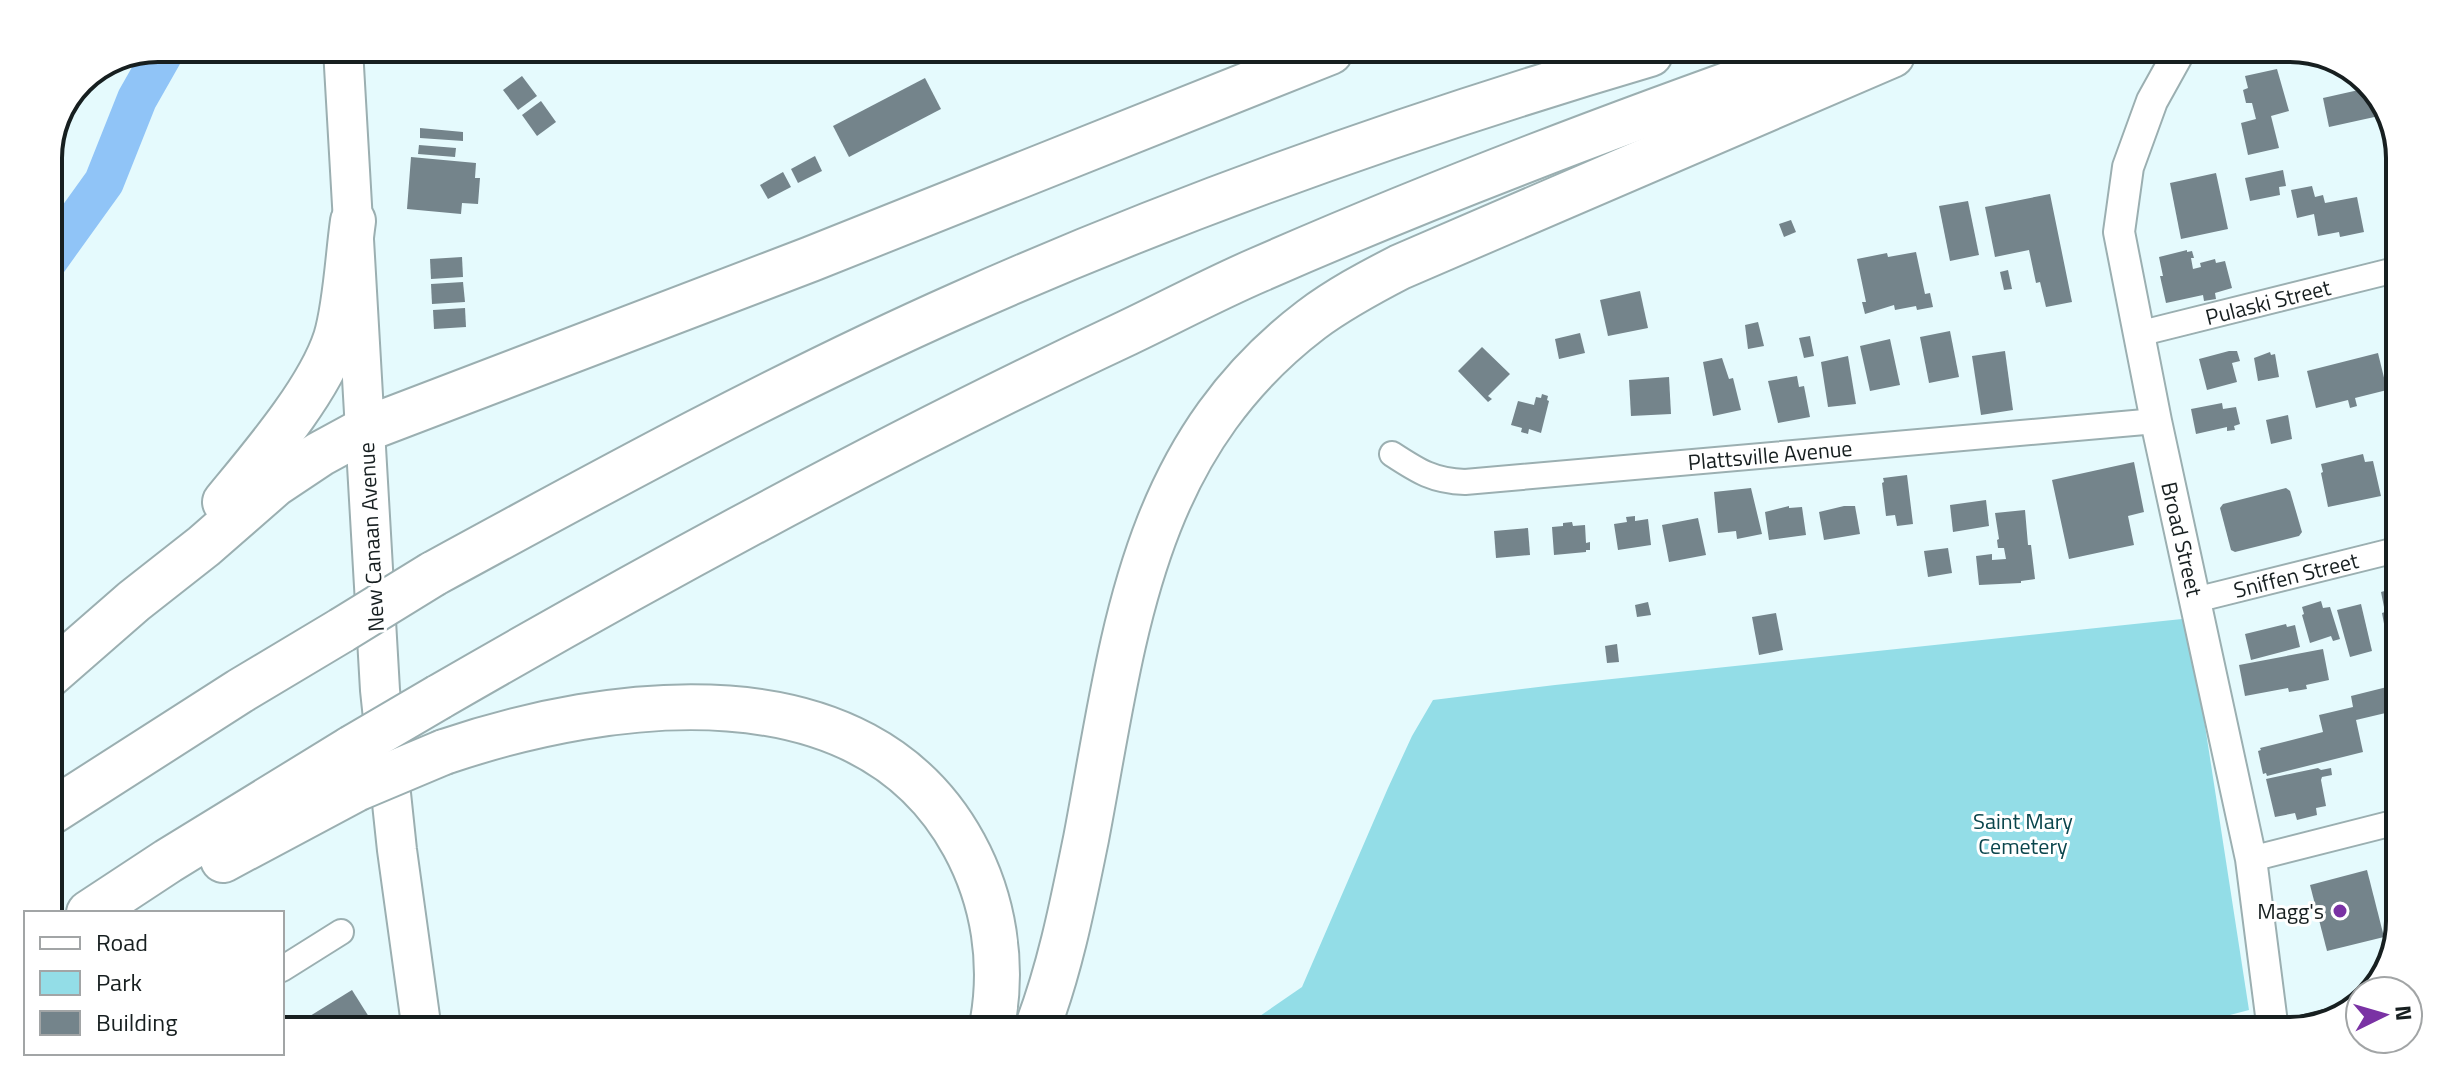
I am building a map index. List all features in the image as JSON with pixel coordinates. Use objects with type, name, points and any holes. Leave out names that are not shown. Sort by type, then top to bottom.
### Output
[{"type":"highway","points":[[62,664],[275,484],[366,429],[811,259],[1305,62]]},
{"type":"highway","points":[[62,805],[240,691],[433,574],[724,419],[887,338],[1025,276],[1166,218],[1347,151],[1623,62]]},
{"type":"highway","points":[[139,911],[251,844],[354,768],[439,697],[804,492],[1029,379],[1255,271],[1560,147],[1792,62]]},
{"type":"highway","points":[[1041,1017],[1068,926],[1140,575],[1180,474],[1218,413],[1240,387],[1312,319],[1400,267],[1876,62]]},
{"type":"highway","points":[[134,601],[193,539],[252,469],[317,378],[337,334],[353,221]]},
{"type":"highway","points":[[92,911],[181,853],[354,768],[444,752],[497,735],[615,711],[673,707],[735,709],[822,726],[856,740],[912,778],[944,814],[975,864],[988,900],[994,933],[997,991],[993,1017]]},
{"type":"main road","name":"New Canaan Avenue","points":[[344,62],[382,704],[399,865],[420,1017]]},
{"type":"street","name":"Broad Street","points":[[2174,62],[2152,101],[2128,167],[2119,232],[2156,421],[2251,859],[2271,1017]]},
{"type":"street","name":"Pulaski Street","points":[[2138,334],[2386,272]]},
{"type":"street","name":"Plattsville Avenue","points":[[1392,454],[1418,471],[1443,481],[1465,482],[2156,421]]},
{"type":"street","name":"Sniffen Street","points":[[2195,600],[2386,552]]},
{"type":"street","points":[[2251,859],[2386,825]]},
{"type":"street","points":[[284,968],[341,932]]},
{"type":"green space","name":"Saint Mary Cemetery","points":[[2182,619],[2197,674],[2249,1010],[2222,1017],[1258,1017],[1302,987],[1388,788],[1433,700]]},
{"type":"building","points":[[2277,69],[2289,111],[2271,116],[2279,148],[2248,155],[2241,123],[2256,119],[2252,103],[2246,103],[2243,90],[2248,88],[2245,76]]},
{"type":"building","points":[[522,76],[537,96],[518,110],[503,90]]},
{"type":"building","points":[[925,78],[941,109],[849,157],[833,126]]},
{"type":"building","points":[[2358,90],[2377,117],[2329,127],[2323,98]]},
{"type":"building","points":[[541,101],[556,122],[537,136],[522,115]]},
{"type":"building","points":[[420,128],[463,132],[463,141],[420,138]]},
{"type":"building","points":[[419,145],[456,148],[455,157],[418,154]]},
{"type":"building","points":[[815,156],[822,171],[798,183],[791,169]]},
{"type":"building","points":[[411,157],[476,163],[475,178],[480,178],[478,204],[462,203],[461,214],[407,209]]},
{"type":"building","points":[[2283,170],[2286,186],[2279,187],[2280,195],[2250,201],[2245,178]]},
{"type":"building","points":[[783,172],[791,187],[768,199],[760,185]]},
{"type":"building","points":[[2216,173],[2228,229],[2181,239],[2170,183]]},
{"type":"building","points":[[2312,186],[2315,197],[2323,195],[2325,203],[2357,197],[2364,232],[2340,237],[2339,232],[2318,236],[2314,214],[2297,218],[2291,190]]},
{"type":"building","points":[[2050,194],[2072,302],[2046,307],[2040,282],[2036,283],[2029,250],[1995,257],[1985,207]]},
{"type":"building","points":[[1968,201],[1979,255],[1950,261],[1939,206]]},
{"type":"building","points":[[1791,220],[1796,232],[1784,237],[1779,224]]},
{"type":"building","points":[[2192,251],[2193,269],[2201,267],[2200,263],[2215,259],[2216,263],[2225,261],[2232,288],[2215,293],[2216,299],[2204,301],[2203,295],[2166,303],[2159,257]]},
{"type":"building","points":[[1916,252],[1925,294],[1930,293],[1933,307],[1895,310],[1894,305],[1865,314],[1862,302],[1866,302],[1857,259],[1887,253],[1888,257]]},
{"type":"building","points":[[462,257],[463,277],[431,279],[430,259]]},
{"type":"building","points":[[2008,270],[2012,289],[2004,290],[2000,272]]},
{"type":"building","points":[[463,282],[465,302],[432,304],[431,284]]},
{"type":"building","points":[[1640,291],[1648,328],[1608,336],[1600,300]]},
{"type":"building","points":[[465,308],[466,327],[434,329],[433,310]]},
{"type":"building","points":[[1758,322],[1764,346],[1748,349],[1745,325]]},
{"type":"building","points":[[1950,331],[1959,377],[1929,383],[1920,337]]},
{"type":"building","points":[[1580,333],[1585,353],[1559,359],[1555,339]]},
{"type":"building","points":[[1810,336],[1814,356],[1804,358],[1799,338]]},
{"type":"building","points":[[1890,339],[1900,385],[1870,391],[1860,346]]},
{"type":"building","points":[[1482,347],[1510,374],[1488,396],[1492,399],[1488,402],[1458,371]]},
{"type":"building","points":[[2005,351],[2013,410],[1981,415],[1972,356]]},
{"type":"building","points":[[2237,351],[2240,361],[2232,363],[2237,382],[2207,390],[2199,359]]},
{"type":"building","points":[[2270,352],[2271,355],[2275,354],[2279,377],[2258,381],[2254,358]]},
{"type":"building","points":[[2378,353],[2386,390],[2355,398],[2357,406],[2350,408],[2348,400],[2316,408],[2307,371]]},
{"type":"building","points":[[1848,356],[1856,404],[1828,407],[1821,362]]},
{"type":"building","points":[[1722,358],[1729,379],[1733,378],[1741,410],[1713,416],[1703,362]]},
{"type":"building","points":[[1797,376],[1799,387],[1804,386],[1810,417],[1778,423],[1768,381]]},
{"type":"building","points":[[1669,377],[1671,414],[1631,416],[1629,380]]},
{"type":"building","points":[[1542,394],[1548,396],[1549,401],[1541,433],[1529,429],[1528,434],[1521,432],[1522,428],[1511,425],[1518,401],[1534,405],[1536,397],[1541,398]]},
{"type":"building","points":[[2222,403],[2223,409],[2236,407],[2240,424],[2234,426],[2235,430],[2227,431],[2227,427],[2196,434],[2191,409]]},
{"type":"building","points":[[2288,415],[2292,439],[2271,444],[2266,420]]},
{"type":"building","points":[[2363,454],[2365,462],[2373,461],[2381,496],[2328,507],[2321,464]]},
{"type":"building","points":[[2134,462],[2144,512],[2128,516],[2134,545],[2069,559],[2052,480]]},
{"type":"building","points":[[1907,475],[1913,524],[1897,526],[1895,515],[1886,516],[1882,483],[1883,478]]},
{"type":"building","points":[[1751,488],[1762,534],[1737,539],[1736,531],[1718,533],[1714,492]]},
{"type":"building","points":[[2286,488],[2290,491],[2302,532],[2299,536],[2235,552],[2231,550],[2220,508],[2223,504]]},
{"type":"building","points":[[1986,500],[1989,526],[1953,532],[1950,505]]},
{"type":"building","points":[[1789,506],[1802,507],[1806,535],[1769,540],[1765,512]]},
{"type":"building","points":[[1855,506],[1860,534],[1824,540],[1819,512]]},
{"type":"building","points":[[2025,510],[2035,579],[2021,583],[1979,585],[1976,556],[1992,554],[1992,560],[2006,559],[2004,548],[1998,548],[1995,513]]},
{"type":"building","points":[[1635,516],[1635,521],[1648,519],[1651,545],[1618,550],[1614,524],[1627,522],[1626,517]]},
{"type":"building","points":[[1698,518],[1706,555],[1669,562],[1662,525]]},
{"type":"building","points":[[1572,522],[1573,526],[1585,525],[1586,543],[1590,542],[1590,550],[1554,555],[1552,527]]},
{"type":"building","points":[[1528,528],[1530,555],[1496,558],[1494,531]]},
{"type":"building","points":[[1948,548],[1952,573],[1928,577],[1924,551]]},
{"type":"building","points":[[2386,591],[2385,629],[2382,613],[2385,612],[2381,592]]},
{"type":"building","points":[[2321,601],[2323,608],[2330,607],[2340,639],[2333,641],[2331,636],[2310,643],[2302,607]]},
{"type":"building","points":[[1648,602],[1651,615],[1637,617],[1635,605]]},
{"type":"building","points":[[2361,604],[2372,651],[2350,657],[2337,610]]},
{"type":"building","points":[[1776,613],[1783,650],[1759,655],[1752,617]]},
{"type":"building","points":[[2286,624],[2287,627],[2295,625],[2300,647],[2251,660],[2245,634]]},
{"type":"building","points":[[1617,644],[1619,662],[1607,663],[1605,646]]},
{"type":"building","points":[[2323,649],[2329,680],[2306,685],[2307,689],[2289,692],[2288,688],[2245,696],[2239,665]]},
{"type":"building","points":[[2386,687],[2386,713],[2356,720],[2363,752],[2267,776],[2263,774],[2260,748],[2323,732],[2319,715],[2353,707],[2351,696]]},
{"type":"building","points":[[2331,768],[2332,775],[2321,780],[2326,806],[2316,808],[2317,815],[2297,820],[2295,813],[2275,817],[2266,779]]},
{"type":"building","points":[[2367,870],[2384,937],[2327,951],[2310,885]]},
{"type":"building","points":[[352,990],[369,1017],[308,1017]]},
{"type":"waterway","points":[[62,240],[104,182],[137,99],[158,62]]},
{"type":"place","name":"Magg's","points":[[2340,911]]}]
